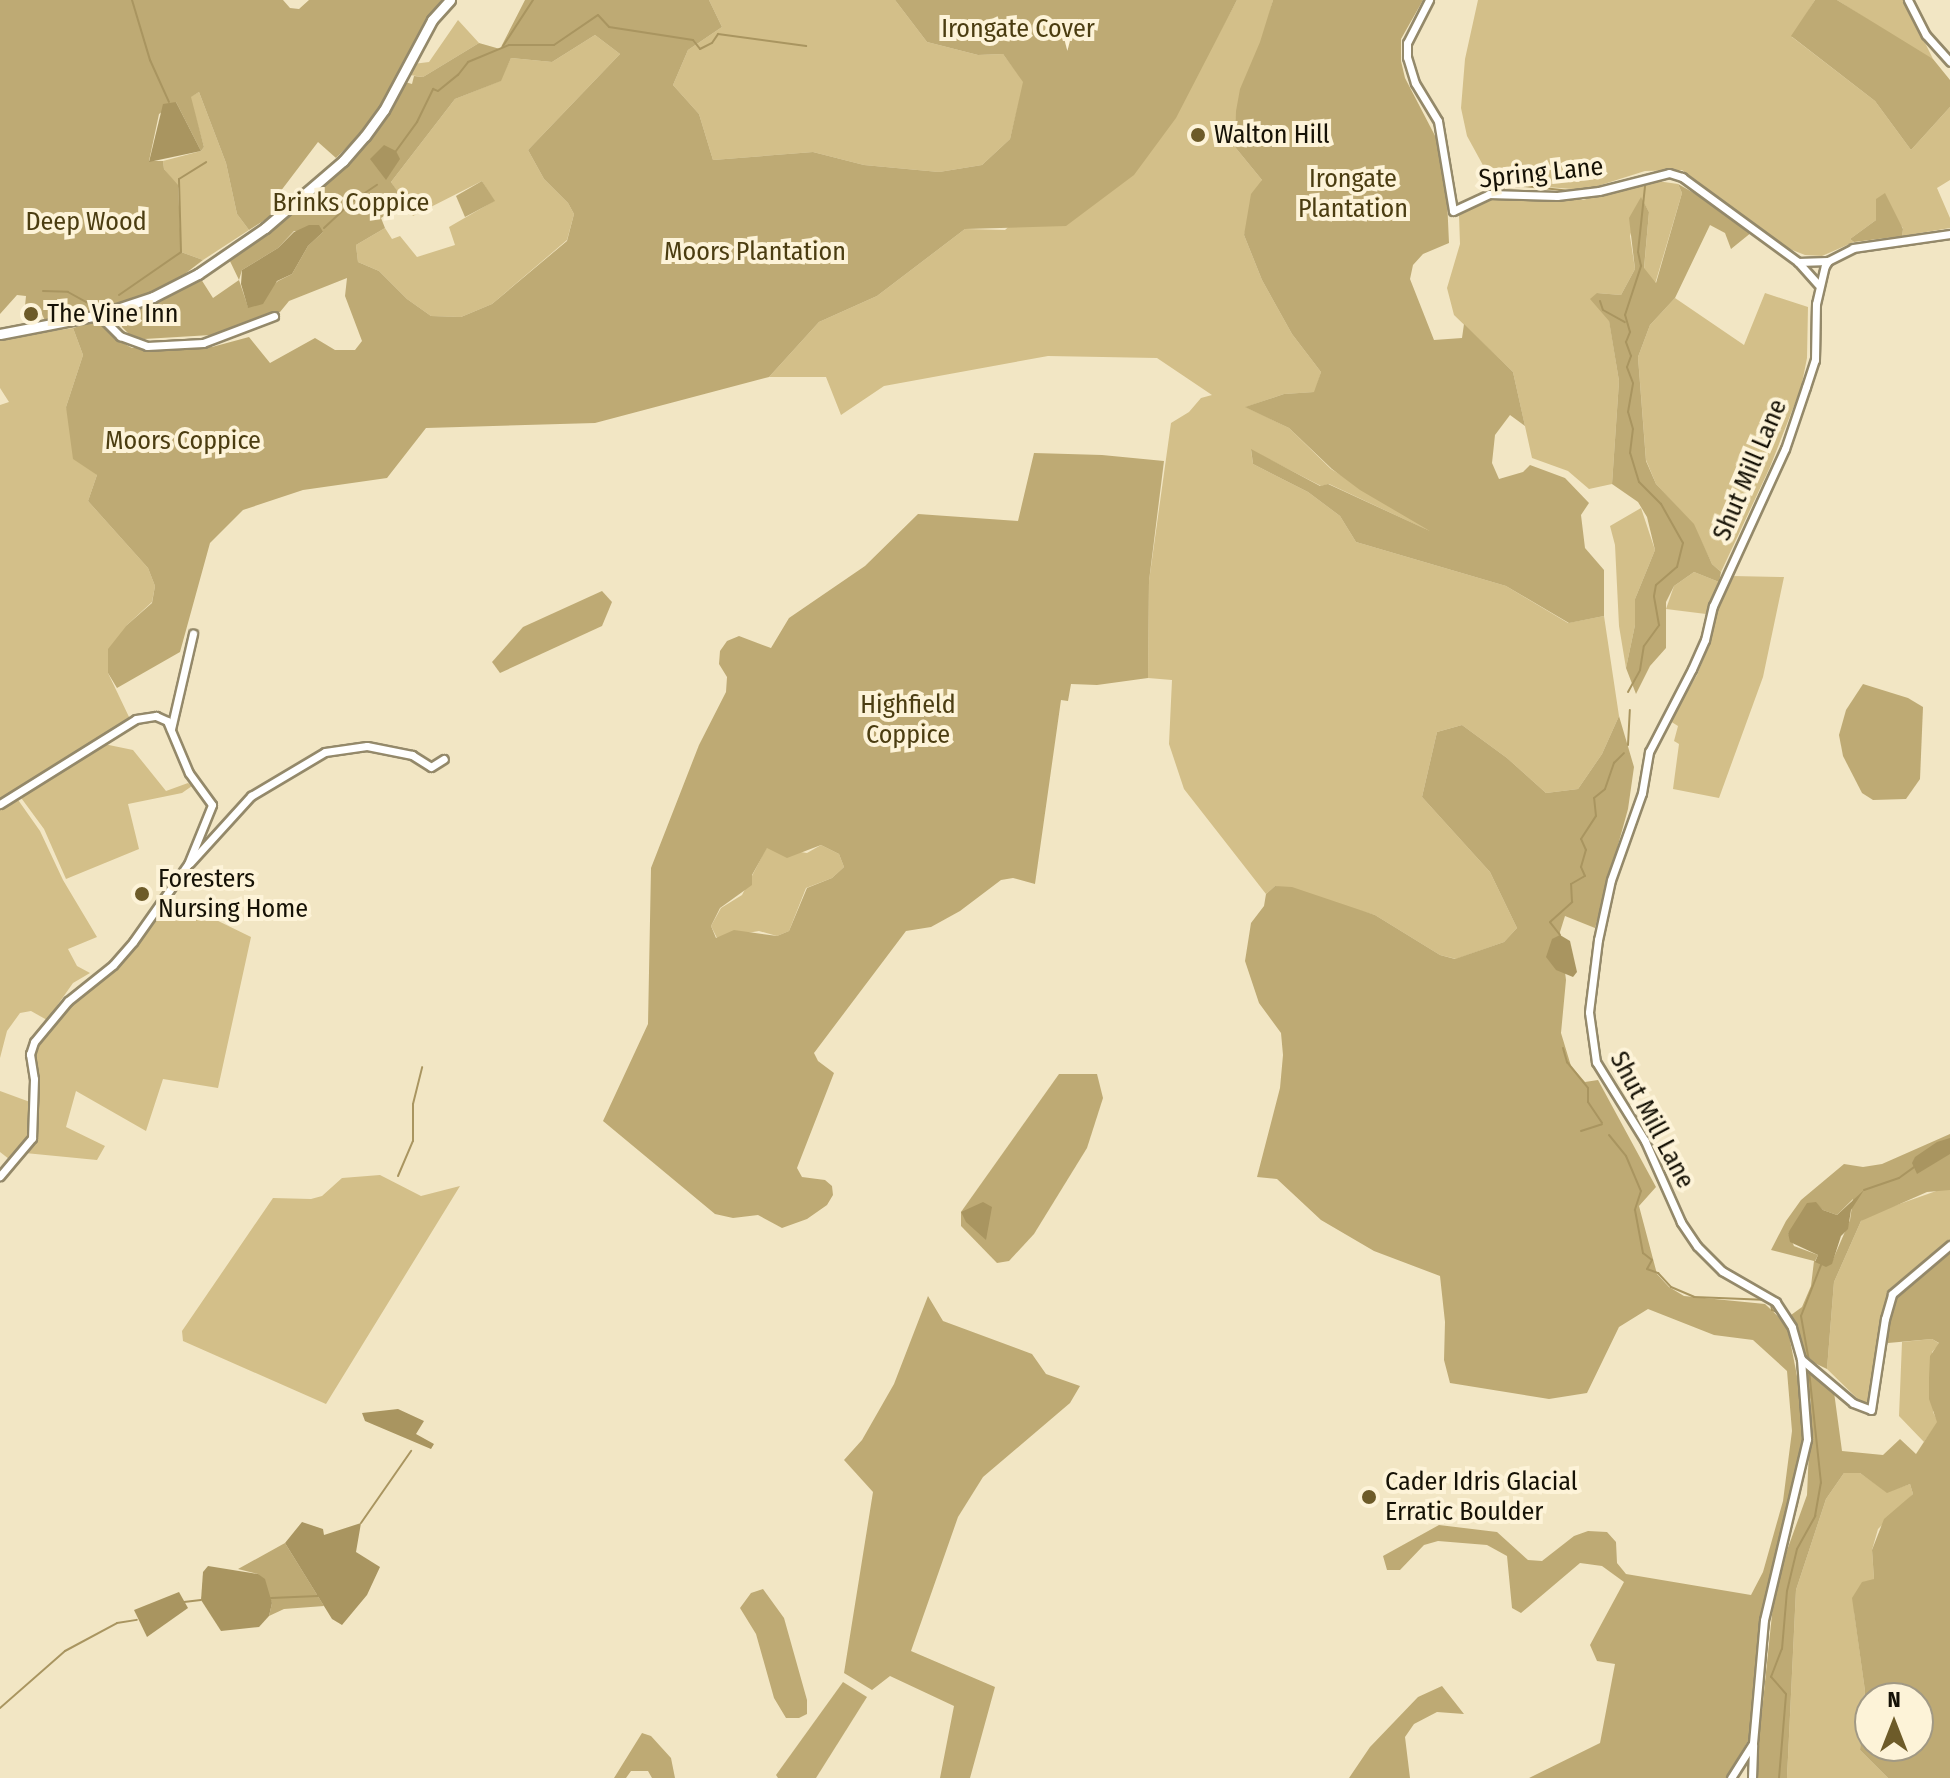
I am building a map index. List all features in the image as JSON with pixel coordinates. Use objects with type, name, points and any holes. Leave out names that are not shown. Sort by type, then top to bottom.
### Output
[{"type":"street","points":[[0,334],[99,315],[174,288],[289,210],[365,136],[384,110],[432,20],[450,0]]},
{"type":"street","name":"Spring Lane","points":[[1429,0],[1407,43],[1407,57],[1415,83],[1438,121],[1453,211],[1489,194],[1557,196],[1599,191],[1669,173],[1682,177],[1798,262],[1818,284]]},
{"type":"street","points":[[1908,0],[1926,35],[1950,62]]},
{"type":"street","points":[[1798,262],[1826,263],[1853,248],[1950,234]]},
{"type":"street","name":"Shut Mill Lane","points":[[1731,1778],[1753,1743],[1764,1620],[1807,1439],[1806,1362],[1792,1327],[1776,1302],[1709,1260],[1681,1222],[1645,1141],[1596,1062],[1589,1012],[1598,940],[1611,880],[1642,793],[1649,752],[1692,669],[1705,640],[1713,606],[1785,449],[1815,360],[1818,284],[1826,263]]},
{"type":"street","points":[[99,315],[120,336],[147,346],[203,343],[274,316]]},
{"type":"street","points":[[170,732],[193,634]]},
{"type":"street","points":[[0,804],[136,719],[162,716],[189,773],[212,805],[188,864]]},
{"type":"street","points":[[0,1176],[32,1138],[34,1079],[30,1054],[34,1042],[74,995],[128,950],[188,864],[251,796],[325,752],[367,746],[412,755],[431,767],[444,759]]},
{"type":"street","points":[[1806,1362],[1853,1403],[1866,1410],[1873,1409],[1890,1300],[1900,1285],[1950,1245]]},
{"type":"street","points":[[1752,1778],[1753,1743]]},
{"type":"shaded area","points":[[709,0],[895,0],[927,42],[978,55],[1003,54],[1024,82],[1010,139],[982,165],[939,172],[864,165],[813,152],[713,160],[699,114],[673,85],[688,50],[722,27]]},
{"type":"shaded area","points":[[1237,0],[1273,0],[1235,147],[1262,180],[1244,235],[1262,280],[1292,334],[1321,372],[1315,392],[1284,394],[1246,407],[1289,428],[1331,469],[1438,535],[1329,484],[1321,486],[1251,450],[1253,464],[1308,492],[1340,516],[1356,542],[1506,586],[1568,623],[1604,616],[1619,716],[1602,754],[1578,789],[1546,793],[1507,758],[1462,725],[1437,732],[1422,797],[1490,872],[1517,928],[1504,942],[1456,959],[1440,955],[1375,915],[1275,886],[1266,894],[1184,789],[1169,744],[1172,680],[1148,678],[1149,581],[1171,423],[1189,412],[1201,398],[1212,395],[1157,358],[1048,356],[884,386],[841,415],[826,377],[769,377],[819,322],[877,296],[965,229],[1005,230],[1215,41]]},
{"type":"shaded area","points":[[1478,0],[1815,0],[1792,37],[1875,101],[1911,150],[1950,107],[1950,180],[1937,188],[1950,218],[1950,228],[1902,236],[1903,228],[1876,200],[1876,220],[1850,239],[1854,242],[1822,256],[1805,255],[1782,246],[1682,170],[1645,171],[1585,190],[1521,185],[1496,189],[1467,136],[1461,108],[1465,59]]},
{"type":"shaded area","points":[[1837,0],[1904,0],[1933,59],[1920,53]]},
{"type":"shaded area","points":[[458,20],[479,43],[423,77],[410,75],[413,64],[429,62]]},
{"type":"shaded area","points":[[595,35],[620,54],[528,150],[544,179],[568,203],[574,214],[567,240],[492,304],[461,317],[431,316],[407,299],[379,271],[358,262],[356,245],[385,228],[392,239],[400,236],[417,257],[455,245],[449,227],[494,201],[482,181],[413,216],[391,182],[455,99],[500,81],[511,58],[552,62]]},
{"type":"shaded area","points":[[199,92],[226,163],[237,214],[249,230],[203,260],[181,252],[179,188],[164,169],[163,161],[201,151],[204,147],[190,97]]},
{"type":"shaded area","points":[[176,102],[201,151],[149,162],[163,104]]},
{"type":"shaded area","points":[[384,145],[396,151],[400,159],[386,180],[370,159]]},
{"type":"shaded area","points":[[1650,180],[1678,184],[1682,193],[1655,284],[1644,269],[1649,212],[1641,198],[1630,236],[1635,269],[1621,295],[1597,293],[1609,320],[1619,381],[1612,484],[1589,489],[1568,471],[1532,458],[1513,372],[1454,315],[1447,288],[1460,244],[1459,215],[1497,196],[1583,200]]},
{"type":"shaded area","points":[[309,225],[319,225],[323,232],[308,246],[292,274],[277,281],[263,304],[248,308],[241,284],[242,270],[278,248],[294,232]]},
{"type":"shaded area","points":[[1765,293],[1808,307],[1807,358],[1801,388],[1770,467],[1721,572],[1712,564],[1693,524],[1656,484],[1646,460],[1638,357],[1650,325],[1675,298],[1744,345]]},
{"type":"shaded area","points":[[73,328],[83,355],[66,407],[97,475],[88,501],[148,568],[155,586],[152,602],[127,625],[108,673],[130,719],[0,800],[0,405],[9,402],[0,388],[0,339]]},
{"type":"shaded area","points":[[1641,508],[1655,550],[1635,599],[1635,625],[1626,668],[1619,626],[1615,545],[1610,526]]},
{"type":"shaded area","points":[[1694,572],[1719,582],[1706,614],[1666,609],[1674,586]]},
{"type":"shaded area","points":[[1732,576],[1784,577],[1763,677],[1719,798],[1673,789],[1679,744],[1674,741],[1678,726],[1670,721],[1697,675],[1711,640],[1718,605]]},
{"type":"shaded area","points":[[104,744],[133,750],[166,791],[188,783],[192,786],[182,793],[128,804],[139,849],[66,879],[44,829],[19,795]]},
{"type":"shaded area","points":[[16,797],[40,831],[63,880],[97,937],[68,949],[77,966],[90,973],[73,983],[47,1020],[31,1011],[20,1013],[7,1031],[0,1058],[0,809]]},
{"type":"shaded area","points":[[821,845],[839,854],[844,867],[832,878],[806,888],[789,931],[777,936],[759,931],[717,938],[711,926],[721,908],[742,895],[767,847],[807,853]]},
{"type":"shaded area","points":[[169,897],[251,937],[218,1088],[163,1079],[146,1131],[76,1091],[66,1127],[105,1146],[97,1160],[25,1153],[34,1143],[39,1080],[33,1071],[33,1052],[71,1002],[130,952]]},
{"type":"shaded area","points":[[1560,935],[1570,941],[1577,972],[1573,977],[1556,970],[1546,957],[1552,939]]},
{"type":"shaded area","points":[[0,1091],[30,1102],[27,1139],[9,1159],[0,1152]]},
{"type":"shaded area","points":[[1950,1138],[1950,1154],[1917,1174],[1912,1163],[1915,1157],[1937,1142]]},
{"type":"shaded area","points":[[380,1175],[421,1196],[460,1186],[326,1404],[183,1341],[182,1331],[273,1198],[311,1199],[322,1196],[342,1178]]},
{"type":"shaded area","points":[[1942,1189],[1950,1190],[1950,1241],[1892,1288],[1870,1405],[1865,1406],[1827,1369],[1834,1282],[1861,1221],[1871,1214]]},
{"type":"shaded area","points":[[1864,1190],[1851,1210],[1848,1229],[1841,1236],[1832,1264],[1826,1267],[1815,1262],[1818,1255],[1790,1242],[1788,1233],[1807,1203],[1816,1202],[1823,1210],[1837,1215]]},
{"type":"shaded area","points":[[983,1202],[992,1207],[986,1240],[966,1222],[961,1212]]},
{"type":"shaded area","points":[[1932,1339],[1940,1344],[1932,1352],[1933,1412],[1938,1422],[1924,1442],[1899,1416],[1902,1342]]},
{"type":"shaded area","points":[[398,1409],[424,1421],[416,1434],[434,1444],[431,1449],[365,1421],[362,1413]]},
{"type":"shaded area","points":[[1844,1473],[1860,1473],[1887,1492],[1910,1484],[1913,1494],[1878,1529],[1872,1550],[1874,1579],[1854,1611],[1864,1682],[1854,1682],[1854,1762],[1872,1762],[1888,1778],[1787,1778],[1796,1590],[1826,1499]]},
{"type":"shaded area","points":[[302,1522],[323,1529],[324,1535],[361,1523],[356,1552],[380,1567],[367,1595],[342,1625],[332,1619],[285,1543]]},
{"type":"shaded area","points":[[208,1566],[258,1574],[265,1579],[272,1603],[269,1616],[259,1627],[221,1631],[201,1600],[203,1572]]},
{"type":"shaded area","points":[[179,1592],[188,1608],[147,1637],[134,1610]]},
{"type":"green space","name":"Deep Wood","points":[[0,0],[283,0],[290,8],[299,9],[309,0],[446,0],[420,32],[386,100],[368,126],[336,158],[318,142],[277,196],[284,208],[249,230],[237,214],[226,163],[199,92],[191,97],[204,147],[201,151],[176,102],[159,114],[149,161],[163,161],[164,169],[178,185],[181,252],[203,260],[173,283],[139,297],[46,323],[42,314],[36,315],[33,304],[25,306],[26,296],[17,295],[0,314]]},
{"type":"green space","points":[[525,0],[709,0],[722,27],[688,50],[673,85],[699,114],[713,160],[813,152],[864,165],[939,172],[982,165],[1010,139],[1023,82],[1003,54],[978,55],[927,42],[895,0],[1237,0],[1176,118],[1134,175],[1066,226],[965,229],[877,296],[819,322],[769,377],[595,423],[426,428],[387,478],[303,490],[243,510],[210,543],[180,652],[117,688],[108,673],[108,649],[127,625],[152,603],[155,586],[148,568],[88,501],[97,475],[73,459],[66,407],[83,355],[73,328],[100,320],[119,341],[132,348],[212,347],[249,337],[270,363],[315,338],[335,350],[355,350],[362,341],[345,296],[347,278],[289,301],[280,312],[266,315],[256,323],[211,335],[144,339],[131,336],[122,327],[122,307],[168,297],[199,276],[213,298],[239,280],[228,257],[290,214],[337,171],[369,137],[405,82],[412,84],[414,76],[423,77],[479,43],[500,49]],"holes":[[[595,35],[620,54],[528,150],[544,179],[568,203],[574,214],[567,241],[492,304],[461,317],[431,316],[407,299],[379,271],[358,262],[356,245],[385,228],[381,218],[405,202],[391,182],[455,99],[501,81],[511,58],[552,62]],[[294,231],[323,232],[308,246],[292,274],[278,281],[248,307],[239,280],[242,270],[278,248]]]},
{"type":"green space","name":"Irongate Plantation","points":[[1273,0],[1423,0],[1401,39],[1401,61],[1405,78],[1445,155],[1449,243],[1423,254],[1413,265],[1410,279],[1434,340],[1462,338],[1464,324],[1513,372],[1525,426],[1510,415],[1495,435],[1492,463],[1499,479],[1523,472],[1530,465],[1565,478],[1589,503],[1581,515],[1585,548],[1604,570],[1604,616],[1569,623],[1506,586],[1356,542],[1340,516],[1308,492],[1253,464],[1251,449],[1320,486],[1328,484],[1430,531],[1360,490],[1332,469],[1289,428],[1245,407],[1284,394],[1314,392],[1321,372],[1292,334],[1262,280],[1244,235],[1251,194],[1262,180],[1235,147],[1236,111],[1240,89],[1260,42]]},
{"type":"green space","points":[[1815,0],[1837,0],[1933,59],[1950,80],[1950,107],[1911,150],[1875,101],[1791,36]]},
{"type":"green space","points":[[482,181],[495,201],[465,217],[456,196]]},
{"type":"green space","points":[[1678,184],[1715,205],[1752,232],[1731,249],[1725,233],[1710,225],[1675,298],[1650,325],[1638,357],[1646,461],[1656,484],[1694,524],[1712,564],[1721,572],[1719,582],[1694,572],[1674,586],[1666,602],[1666,648],[1650,666],[1636,694],[1626,668],[1635,625],[1635,599],[1655,550],[1647,517],[1638,502],[1612,484],[1619,381],[1609,321],[1590,299],[1597,293],[1621,295],[1635,269],[1629,218],[1641,197],[1649,212],[1644,268],[1656,283],[1682,193]]},
{"type":"green space","points":[[1885,193],[1903,229],[1902,236],[1854,242],[1850,239],[1876,220],[1876,199]]},
{"type":"green space","name":"Highfield Coppice","points":[[1034,453],[1164,461],[1149,581],[1148,678],[1097,685],[1071,684],[1068,701],[1061,700],[1035,884],[1013,878],[1001,880],[960,911],[931,927],[906,931],[814,1053],[818,1061],[834,1073],[797,1168],[802,1177],[825,1180],[832,1186],[833,1195],[827,1205],[807,1219],[782,1228],[758,1215],[733,1218],[715,1214],[603,1121],[648,1024],[651,868],[699,745],[726,692],[727,677],[719,664],[720,651],[727,641],[739,636],[771,648],[789,618],[865,566],[918,514],[1018,521]],"holes":[[[821,845],[839,854],[844,867],[832,878],[807,888],[789,931],[777,936],[734,930],[716,938],[711,926],[720,908],[752,885],[752,875],[767,848],[787,858]]]},
{"type":"green space","points":[[602,591],[612,602],[602,626],[500,673],[492,662],[523,627]]},
{"type":"green space","points":[[1863,684],[1908,698],[1923,707],[1920,779],[1906,799],[1873,800],[1862,793],[1843,756],[1839,735],[1846,710]]},
{"type":"green space","points":[[1619,716],[1634,767],[1628,809],[1595,928],[1565,916],[1560,932],[1566,980],[1561,1033],[1571,1066],[1585,1082],[1598,1080],[1656,1187],[1639,1206],[1657,1274],[1669,1287],[1684,1296],[1765,1304],[1787,1325],[1806,1422],[1798,1505],[1765,1599],[1749,1739],[1726,1778],[1529,1778],[1600,1743],[1615,1664],[1597,1661],[1590,1645],[1624,1582],[1602,1566],[1580,1563],[1521,1613],[1512,1608],[1507,1556],[1487,1545],[1438,1541],[1424,1545],[1400,1570],[1387,1570],[1383,1556],[1439,1525],[1497,1532],[1528,1560],[1542,1561],[1574,1536],[1588,1531],[1607,1532],[1616,1542],[1617,1563],[1626,1574],[1751,1595],[1763,1572],[1783,1501],[1792,1431],[1787,1371],[1753,1340],[1714,1335],[1648,1309],[1619,1327],[1587,1393],[1549,1399],[1450,1383],[1444,1360],[1445,1322],[1440,1276],[1374,1251],[1321,1220],[1277,1179],[1257,1177],[1280,1088],[1283,1055],[1281,1033],[1259,1003],[1245,961],[1251,923],[1264,906],[1266,894],[1275,886],[1292,887],[1375,915],[1440,955],[1455,959],[1504,942],[1517,928],[1490,872],[1422,797],[1437,732],[1462,725],[1507,758],[1546,793],[1578,789],[1602,754]]},
{"type":"green space","points":[[1059,1074],[1097,1074],[1103,1098],[1087,1148],[1034,1234],[1009,1261],[997,1263],[961,1226],[961,1212]]},
{"type":"green space","points":[[1950,1134],[1950,1190],[1927,1192],[1861,1221],[1834,1282],[1827,1369],[1802,1357],[1791,1315],[1802,1307],[1811,1286],[1814,1261],[1771,1250],[1801,1200],[1844,1164],[1863,1167],[1882,1164]],"holes":[[[1853,1199],[1850,1220],[1831,1264],[1815,1261],[1818,1255],[1794,1246],[1788,1233],[1816,1203],[1823,1210],[1837,1215]]]},
{"type":"green space","points":[[1950,1250],[1950,1778],[1888,1778],[1872,1762],[1934,1762],[1934,1682],[1864,1682],[1852,1598],[1862,1582],[1874,1579],[1872,1550],[1884,1519],[1913,1494],[1910,1484],[1887,1493],[1860,1473],[1844,1473],[1826,1499],[1796,1590],[1787,1778],[1755,1778],[1773,1605],[1781,1567],[1807,1495],[1811,1404],[1805,1366],[1834,1392],[1842,1451],[1883,1455],[1900,1439],[1916,1454],[1937,1422],[1929,1399],[1929,1378],[1930,1356],[1939,1343],[1932,1339],[1888,1343],[1888,1323],[1896,1294]]},
{"type":"green space","points":[[928,1296],[943,1321],[1032,1354],[1046,1374],[1080,1386],[1070,1403],[983,1477],[958,1517],[911,1651],[995,1687],[970,1778],[940,1778],[954,1706],[890,1676],[872,1690],[844,1673],[873,1492],[844,1460],[862,1440],[894,1384]]},
{"type":"green space","points":[[285,1543],[324,1606],[284,1609],[269,1616],[272,1603],[258,1574],[238,1569]]},
{"type":"green space","points":[[763,1589],[784,1618],[807,1700],[807,1714],[799,1718],[786,1718],[774,1698],[756,1634],[740,1608],[751,1593]]},
{"type":"green space","points":[[843,1682],[867,1697],[816,1778],[778,1778],[776,1775]]},
{"type":"green space","points":[[1442,1686],[1464,1714],[1437,1712],[1414,1724],[1405,1737],[1410,1778],[1349,1778],[1370,1747],[1418,1697]]},
{"type":"green space","points":[[642,1733],[651,1736],[671,1758],[675,1778],[652,1778],[648,1771],[631,1771],[626,1778],[614,1778]]},
{"type":"waterway","points":[[132,0],[150,60],[169,102]]},
{"type":"waterway","points":[[503,46],[533,0]]},
{"type":"waterway","points":[[396,151],[417,122],[433,89],[438,91],[468,62],[509,45],[554,45],[598,15],[609,27],[693,40],[700,49],[712,43],[718,34],[806,46]]},
{"type":"waterway","points":[[119,295],[181,252],[179,179],[206,162]]},
{"type":"waterway","points":[[324,228],[353,201],[377,185]]},
{"type":"waterway","points":[[1497,189],[1523,186],[1571,191]]},
{"type":"waterway","points":[[1628,692],[1640,670],[1644,646],[1659,625],[1654,596],[1656,585],[1677,567],[1683,543],[1661,504],[1639,482],[1630,453],[1633,429],[1628,412],[1633,383],[1627,367],[1631,356],[1626,342],[1630,332],[1625,315],[1641,266],[1638,252],[1645,186]]},
{"type":"waterway","points":[[1577,190],[1598,187]]},
{"type":"waterway","points":[[43,291],[68,292],[88,303],[101,304]]},
{"type":"waterway","points":[[1600,301],[1603,310],[1625,322]]},
{"type":"waterway","points":[[143,304],[158,314]]},
{"type":"waterway","points":[[1628,745],[1630,710]]},
{"type":"waterway","points":[[1560,935],[1550,922],[1572,902],[1571,884],[1585,876],[1581,867],[1586,850],[1581,839],[1596,816],[1594,798],[1605,789],[1614,763],[1624,753]]},
{"type":"waterway","points":[[1563,1048],[1567,1062],[1588,1088],[1588,1102],[1602,1123]]},
{"type":"waterway","points":[[398,1176],[413,1141],[413,1104],[422,1067]]},
{"type":"waterway","points":[[1581,1131],[1602,1124]]},
{"type":"waterway","points":[[1609,1135],[1626,1156],[1641,1191],[1635,1210],[1643,1253],[1652,1260],[1647,1269],[1658,1273],[1671,1287],[1694,1297],[1769,1300]]},
{"type":"waterway","points":[[1864,1190],[1899,1178],[1914,1167]]},
{"type":"waterway","points":[[1809,1361],[1801,1316],[1821,1265]]},
{"type":"waterway","points":[[1771,1304],[1772,1310],[1779,1313]]},
{"type":"waterway","points":[[1779,1778],[1786,1694],[1771,1677],[1782,1649],[1787,1591],[1797,1549],[1815,1516],[1821,1483],[1809,1370]]},
{"type":"waterway","points":[[361,1523],[411,1451]]},
{"type":"waterway","points":[[271,1598],[318,1596]]},
{"type":"waterway","points":[[184,1602],[201,1600]]},
{"type":"waterway","points":[[0,1708],[65,1651],[117,1623],[137,1620]]},
{"type":"place","name":"Walton Hill","points":[[1198,135]]},
{"type":"place","name":"The Vine Inn","points":[[31,314]]},
{"type":"place","name":"Foresters Nursing Home","points":[[142,894]]},
{"type":"place","name":"Cader Idris Glacial Erratic Boulder","points":[[1369,1497]]},
{"type":"park label","name":"Irongate Cover","points":[[1018,29]]},
{"type":"park label","name":"Brinks Coppice","points":[[351,203]]},
{"type":"park label","name":"Moors Plantation","points":[[755,252]]},
{"type":"park label","name":"Moors Coppice","points":[[183,441]]}]
